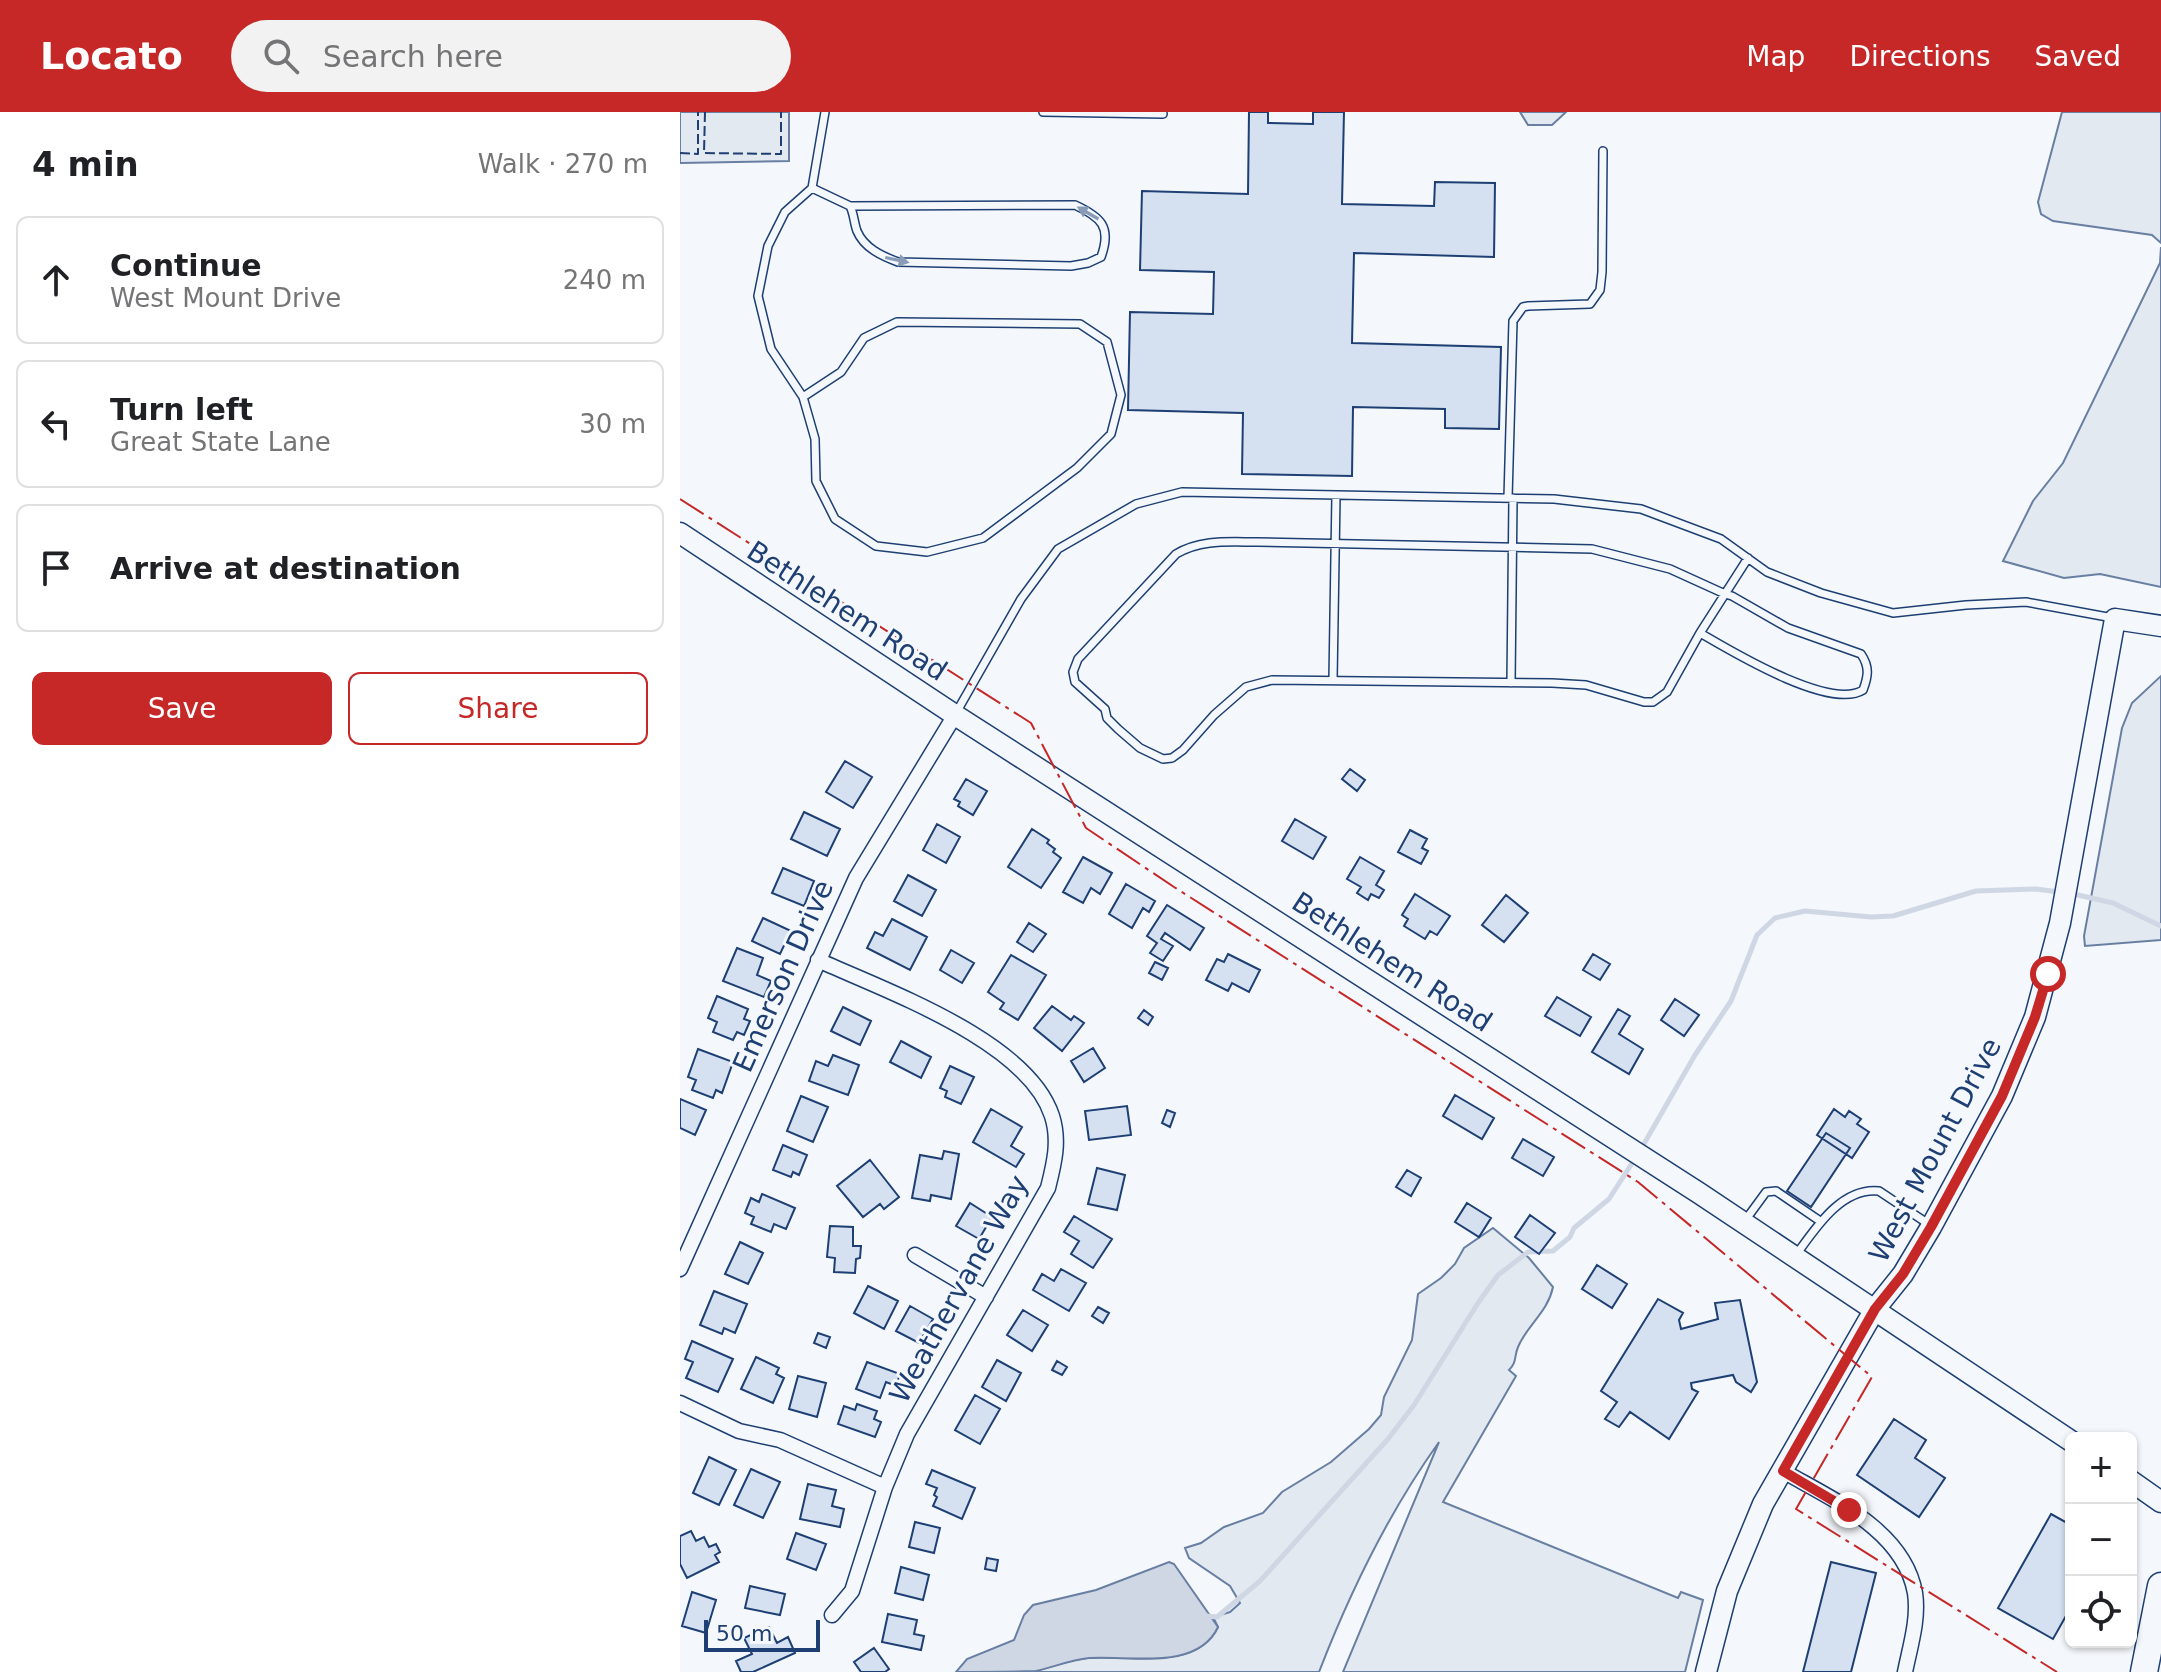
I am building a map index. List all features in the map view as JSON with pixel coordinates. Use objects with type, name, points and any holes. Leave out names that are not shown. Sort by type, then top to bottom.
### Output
[{"type":"highway","points":[[2144,1672],[2161,1586]]},
{"type":"main road","name":"Bethlehem Road","points":[[680,533],[955,715],[1744,1222],[2065,1437]]},
{"type":"main road","points":[[2115,619],[2161,626]]},
{"type":"main road","name":"West Mount Drive","points":[[1706,1672],[1727,1591],[1763,1504],[1875,1309],[1903,1274],[1931,1227],[2002,1096],[2035,1017],[2048,974],[2076,841],[2115,619]]},
{"type":"main road","points":[[2137,1486],[2161,1502]]},
{"type":"street","name":"Emerson Drive","points":[[680,1269],[856,878],[955,715]]},
{"type":"street","name":"Weathervane Way","points":[[818,960],[952,1023],[994,1047],[1031,1078],[1044,1097],[1053,1118],[1056,1138],[1056,1159],[1048,1188],[907,1434],[885,1487],[852,1591],[832,1615]]},
{"type":"street","points":[[915,1255],[986,1297]]},
{"type":"street","points":[[680,1403],[739,1431],[780,1440],[885,1487]]},
{"type":"street","points":[[1783,1471],[1872,1527],[1891,1545],[1907,1568],[1915,1592],[1915,1618],[1905,1672]]},
{"type":"lane","points":[[803,397],[841,372],[864,338],[897,322],[1080,324],[1107,342],[1121,395],[1111,434],[1077,468],[983,538],[927,552],[876,546],[835,519],[816,481],[815,439],[803,397],[771,349],[758,296],[768,246],[785,212],[812,188],[825,112]]},
{"type":"lane","points":[[1043,112],[1163,114]]},
{"type":"lane","points":[[1511,683],[1513,321],[1523,307],[1590,304],[1596,299],[1602,272],[1603,151]]},
{"type":"lane","points":[[812,188],[850,206],[1075,205],[1098,217],[1104,226],[1105,247],[1101,257],[1071,266],[898,262],[880,255],[865,243],[858,233],[850,206]]},
{"type":"lane","points":[[955,715],[1021,599],[1058,549],[1136,504],[1182,492],[1554,499],[1641,509],[1721,539],[1767,572],[1821,593],[1893,613],[2026,602],[2115,619]]},
{"type":"lane","points":[[1333,680],[1336,495]]},
{"type":"lane","points":[[1700,633],[1774,674],[1846,697],[1863,690],[1868,671],[1861,654],[1788,628],[1725,594],[1670,569],[1592,549],[1512,546],[1203,543],[1188,547],[1170,561],[1078,659],[1073,672],[1075,682],[1105,709],[1107,718],[1118,729],[1140,748],[1163,759],[1172,758],[1183,750],[1214,715],[1246,687],[1272,680],[1586,685],[1653,702],[1667,692],[1700,633],[1725,594],[1748,558]]},
{"type":"lane","points":[[1744,1222],[1766,1192],[1771,1190],[1820,1221]]},
{"type":"lane","points":[[1795,1256],[1820,1221],[1855,1194],[1869,1190],[1879,1191],[1931,1227]]},
{"type":"shaded area","points":[[680,112],[789,112],[789,161],[680,163]]},
{"type":"shaded area","points":[[1520,112],[1566,112],[1552,125],[1528,125]]},
{"type":"shaded area","points":[[2062,112],[2161,112],[2161,243],[2152,235],[2053,221],[2041,214],[2038,202]]},
{"type":"shaded area","points":[[2161,247],[2161,587],[2100,574],[2064,578],[2003,561],[2033,501],[2063,463],[2160,263]]},
{"type":"shaded area","points":[[2161,676],[2161,940],[2085,946],[2084,936],[2122,728],[2132,703]]},
{"type":"shaded area","points":[[1493,1228],[1529,1258],[1553,1287],[1547,1304],[1518,1347],[1509,1370],[1516,1376],[1443,1502],[1678,1598],[1681,1592],[1703,1600],[1685,1672],[1343,1672],[1439,1442],[1372,1553],[1319,1672],[1032,1672],[1087,1658],[1178,1656],[1208,1641],[1218,1627],[1213,1617],[1230,1612],[1240,1603],[1230,1586],[1189,1558],[1185,1548],[1201,1543],[1224,1527],[1263,1513],[1282,1492],[1331,1462],[1369,1429],[1381,1415],[1384,1397],[1412,1340],[1418,1294],[1455,1264],[1464,1248]]},
{"type":"shaded area","points":[[1169,1562],[1174,1564],[1218,1627],[1208,1641],[1194,1650],[1160,1658],[1089,1658],[1036,1671],[956,1672],[967,1659],[1014,1640],[1024,1615],[1033,1605],[1096,1590]]},
{"type":"building","points":[[1249,112],[1268,112],[1268,123],[1313,124],[1313,112],[1344,112],[1342,204],[1434,206],[1435,182],[1495,183],[1494,257],[1354,253],[1352,343],[1501,347],[1499,429],[1445,428],[1445,409],[1353,407],[1352,476],[1242,474],[1243,413],[1128,410],[1130,312],[1213,314],[1214,272],[1140,270],[1142,191],[1248,194]]},
{"type":"building","points":[[845,761],[872,777],[853,808],[826,792]]},
{"type":"building","points":[[1350,769],[1365,780],[1357,791],[1342,779]]},
{"type":"building","points":[[966,779],[987,791],[973,815],[958,806],[960,802],[954,799]]},
{"type":"building","points":[[804,812],[840,829],[827,856],[791,839]]},
{"type":"building","points":[[1295,819],[1326,837],[1313,859],[1282,841]]},
{"type":"building","points":[[937,824],[960,837],[946,863],[923,850]]},
{"type":"building","points":[[1032,829],[1049,840],[1047,843],[1055,849],[1053,852],[1061,858],[1041,888],[1008,867]]},
{"type":"building","points":[[1410,830],[1427,839],[1422,848],[1428,851],[1421,864],[1398,852]]},
{"type":"building","points":[[1083,857],[1112,873],[1100,894],[1091,888],[1083,903],[1063,892]]},
{"type":"building","points":[[1360,857],[1384,871],[1376,885],[1384,890],[1379,898],[1371,894],[1368,900],[1357,893],[1361,887],[1347,879]]},
{"type":"building","points":[[783,868],[814,881],[804,906],[772,893]]},
{"type":"building","points":[[908,875],[936,890],[922,916],[894,901]]},
{"type":"building","points":[[1126,884],[1155,901],[1149,912],[1143,908],[1132,928],[1109,914]]},
{"type":"building","points":[[1415,894],[1450,916],[1437,935],[1430,931],[1425,939],[1404,926],[1408,919],[1402,915]]},
{"type":"building","points":[[1506,895],[1528,913],[1504,942],[1482,925]]},
{"type":"building","points":[[1167,905],[1204,928],[1190,950],[1165,933],[1161,939],[1173,946],[1163,961],[1150,953],[1157,943],[1147,936]]},
{"type":"building","points":[[763,918],[791,931],[780,954],[752,941]]},
{"type":"building","points":[[892,919],[927,937],[910,970],[867,948],[875,932],[883,936]]},
{"type":"building","points":[[1029,923],[1046,934],[1033,952],[1017,942]]},
{"type":"building","points":[[737,948],[763,958],[757,975],[771,981],[764,997],[723,981]]},
{"type":"building","points":[[951,950],[974,963],[962,983],[940,970]]},
{"type":"building","points":[[1228,954],[1260,970],[1249,992],[1232,983],[1228,991],[1206,980],[1217,959],[1224,962]]},
{"type":"building","points":[[1593,954],[1610,964],[1600,980],[1583,970]]},
{"type":"building","points":[[1011,955],[1046,975],[1018,1020],[1000,1009],[1004,1003],[988,992]]},
{"type":"building","points":[[1155,962],[1168,968],[1162,980],[1149,973]]},
{"type":"building","points":[[717,996],[748,1009],[744,1019],[750,1021],[744,1035],[737,1032],[733,1040],[713,1032],[717,1022],[708,1018]]},
{"type":"building","points":[[1557,997],[1591,1017],[1580,1036],[1545,1016]]},
{"type":"building","points":[[1675,999],[1699,1015],[1684,1036],[1661,1020]]},
{"type":"building","points":[[1052,1006],[1071,1020],[1074,1016],[1084,1023],[1062,1051],[1034,1028]]},
{"type":"building","points":[[843,1007],[871,1021],[860,1045],[831,1031]]},
{"type":"building","points":[[1618,1009],[1630,1016],[1619,1034],[1643,1049],[1629,1074],[1592,1052]]},
{"type":"building","points":[[1144,1010],[1153,1017],[1148,1025],[1138,1018]]},
{"type":"building","points":[[901,1041],[931,1057],[921,1078],[890,1062]]},
{"type":"building","points":[[1093,1048],[1105,1068],[1084,1082],[1071,1061]]},
{"type":"building","points":[[698,1049],[733,1062],[722,1093],[716,1090],[713,1098],[692,1090],[696,1080],[688,1077]]},
{"type":"building","points":[[833,1055],[859,1065],[848,1095],[809,1081],[816,1061],[828,1066]]},
{"type":"building","points":[[950,1066],[974,1077],[961,1104],[945,1097],[947,1091],[940,1088]]},
{"type":"building","points":[[1455,1095],[1494,1118],[1482,1139],[1443,1116]]},
{"type":"building","points":[[801,1096],[828,1107],[813,1142],[787,1131]]},
{"type":"building","points":[[680,1099],[706,1110],[695,1135],[680,1128]]},
{"type":"building","points":[[1127,1106],[1131,1135],[1089,1140],[1085,1111]]},
{"type":"building","points":[[991,1109],[1022,1127],[1011,1146],[1024,1154],[1016,1167],[973,1142]]},
{"type":"building","points":[[1834,1109],[1845,1117],[1849,1111],[1861,1119],[1857,1124],[1869,1132],[1852,1158],[1817,1135]]},
{"type":"building","points":[[1167,1110],[1175,1113],[1170,1127],[1162,1123]]},
{"type":"building","points":[[1826,1133],[1850,1148],[1811,1207],[1787,1191]]},
{"type":"building","points":[[1523,1139],[1554,1157],[1543,1176],[1512,1158]]},
{"type":"building","points":[[783,1145],[807,1155],[799,1175],[793,1172],[791,1177],[773,1170]]},
{"type":"building","points":[[944,1151],[959,1154],[951,1199],[931,1195],[930,1201],[912,1198],[920,1155],[942,1159]]},
{"type":"building","points":[[870,1160],[899,1197],[884,1209],[880,1204],[863,1217],[837,1186]]},
{"type":"building","points":[[1097,1168],[1125,1175],[1117,1210],[1088,1204]]},
{"type":"building","points":[[1407,1170],[1421,1178],[1411,1196],[1396,1187]]},
{"type":"building","points":[[762,1194],[795,1208],[786,1229],[774,1224],[771,1232],[751,1224],[754,1217],[745,1213],[751,1198],[759,1202]]},
{"type":"building","points":[[970,1203],[992,1217],[979,1239],[956,1226]]},
{"type":"building","points":[[1467,1203],[1491,1218],[1479,1237],[1455,1222]]},
{"type":"building","points":[[1530,1215],[1555,1233],[1539,1254],[1515,1237]]},
{"type":"building","points":[[1074,1216],[1112,1239],[1093,1268],[1071,1254],[1079,1241],[1064,1232]]},
{"type":"building","points":[[830,1226],[853,1227],[853,1246],[861,1246],[855,1273],[834,1272],[835,1258],[827,1257]]},
{"type":"building","points":[[740,1242],[763,1253],[748,1284],[725,1274]]},
{"type":"building","points":[[1597,1265],[1627,1284],[1612,1308],[1582,1289]]},
{"type":"building","points":[[1061,1269],[1086,1283],[1069,1311],[1033,1290],[1042,1274],[1054,1281]]},
{"type":"building","points":[[868,1286],[898,1301],[884,1329],[854,1313]]},
{"type":"building","points":[[714,1291],[747,1304],[735,1333],[724,1328],[722,1334],[700,1325]]},
{"type":"building","points":[[1658,1299],[1683,1313],[1679,1320],[1681,1329],[1718,1319],[1715,1303],[1740,1300],[1757,1382],[1751,1392],[1736,1382],[1733,1375],[1691,1383],[1692,1389],[1698,1392],[1669,1439],[1630,1412],[1619,1427],[1605,1419],[1617,1402],[1601,1391]]},
{"type":"building","points":[[910,1306],[933,1319],[919,1343],[896,1331]]},
{"type":"building","points":[[1098,1307],[1109,1313],[1103,1323],[1092,1316]]},
{"type":"building","points":[[1023,1310],[1048,1325],[1032,1351],[1007,1335]]},
{"type":"building","points":[[818,1333],[830,1337],[826,1348],[814,1343]]},
{"type":"building","points":[[692,1341],[733,1359],[718,1392],[686,1378],[693,1362],[685,1359]]},
{"type":"building","points":[[756,1357],[779,1368],[776,1374],[784,1378],[773,1403],[741,1389]]},
{"type":"building","points":[[997,1360],[1021,1373],[1006,1401],[982,1387]]},
{"type":"building","points":[[1057,1361],[1067,1367],[1062,1375],[1052,1370]]},
{"type":"building","points":[[867,1362],[900,1374],[896,1386],[886,1382],[880,1398],[856,1389]]},
{"type":"building","points":[[798,1376],[826,1383],[817,1417],[789,1409]]},
{"type":"building","points":[[975,1395],[1000,1409],[980,1444],[955,1430]]},
{"type":"building","points":[[857,1404],[877,1411],[874,1419],[881,1422],[875,1437],[838,1424],[844,1406],[855,1410]]},
{"type":"building","points":[[1894,1419],[1926,1440],[1915,1458],[1945,1478],[1919,1517],[1857,1475]]},
{"type":"building","points":[[709,1457],[736,1470],[719,1505],[693,1493]]},
{"type":"building","points":[[751,1469],[780,1482],[763,1518],[734,1505]]},
{"type":"building","points":[[932,1470],[975,1488],[962,1519],[933,1506],[937,1488],[926,1484]]},
{"type":"building","points":[[808,1484],[836,1490],[832,1506],[844,1509],[840,1527],[800,1519]]},
{"type":"building","points":[[2051,1514],[2065,1522],[2065,1618],[2053,1639],[1998,1608]]},
{"type":"building","points":[[915,1522],[940,1528],[934,1553],[909,1547]]},
{"type":"building","points":[[691,1531],[696,1541],[704,1537],[709,1547],[716,1544],[720,1552],[715,1555],[719,1562],[687,1578],[680,1564],[680,1536]]},
{"type":"building","points":[[796,1533],[826,1544],[816,1570],[787,1559]]},
{"type":"building","points":[[987,1558],[998,1560],[996,1571],[985,1569]]},
{"type":"building","points":[[1831,1562],[1876,1573],[1851,1672],[1803,1672]]},
{"type":"building","points":[[901,1567],[929,1575],[923,1600],[895,1593]]},
{"type":"building","points":[[750,1586],[785,1594],[780,1615],[745,1608]]},
{"type":"building","points":[[692,1592],[716,1600],[706,1633],[682,1626]]},
{"type":"building","points":[[888,1614],[917,1620],[914,1634],[924,1636],[921,1650],[882,1642]]},
{"type":"building","points":[[769,1627],[777,1643],[788,1637],[795,1653],[753,1672],[741,1672],[736,1661],[752,1654],[744,1638]]},
{"type":"building","points":[[874,1648],[889,1669],[885,1672],[861,1672],[854,1662]]},
{"type":"waterway","points":[[1641,1149],[1695,1055],[1731,1001],[1757,935],[1775,918],[1805,911],[1893,916],[1976,891],[2036,889],[2059,892]]},
{"type":"waterway","points":[[2069,893],[2113,903],[2161,926]]},
{"type":"waterway","points":[[1206,1616],[1217,1617],[1260,1581],[1388,1439],[1414,1405],[1498,1275],[1528,1252],[1553,1251],[1570,1237],[1574,1228],[1609,1199],[1636,1157]]},
{"type":"fence","points":[[680,153],[698,154],[698,112]]},
{"type":"fence","points":[[705,112],[704,153],[781,154],[781,112]]},
{"type":"power","points":[[680,499],[1031,723],[1086,828],[1638,1182],[1872,1377],[1796,1509],[2057,1672]]},
{"type":"route","points":[[1849,1510],[1783,1471],[1875,1309],[1903,1274],[1931,1227],[2002,1096],[2035,1017],[2048,974]]}]
